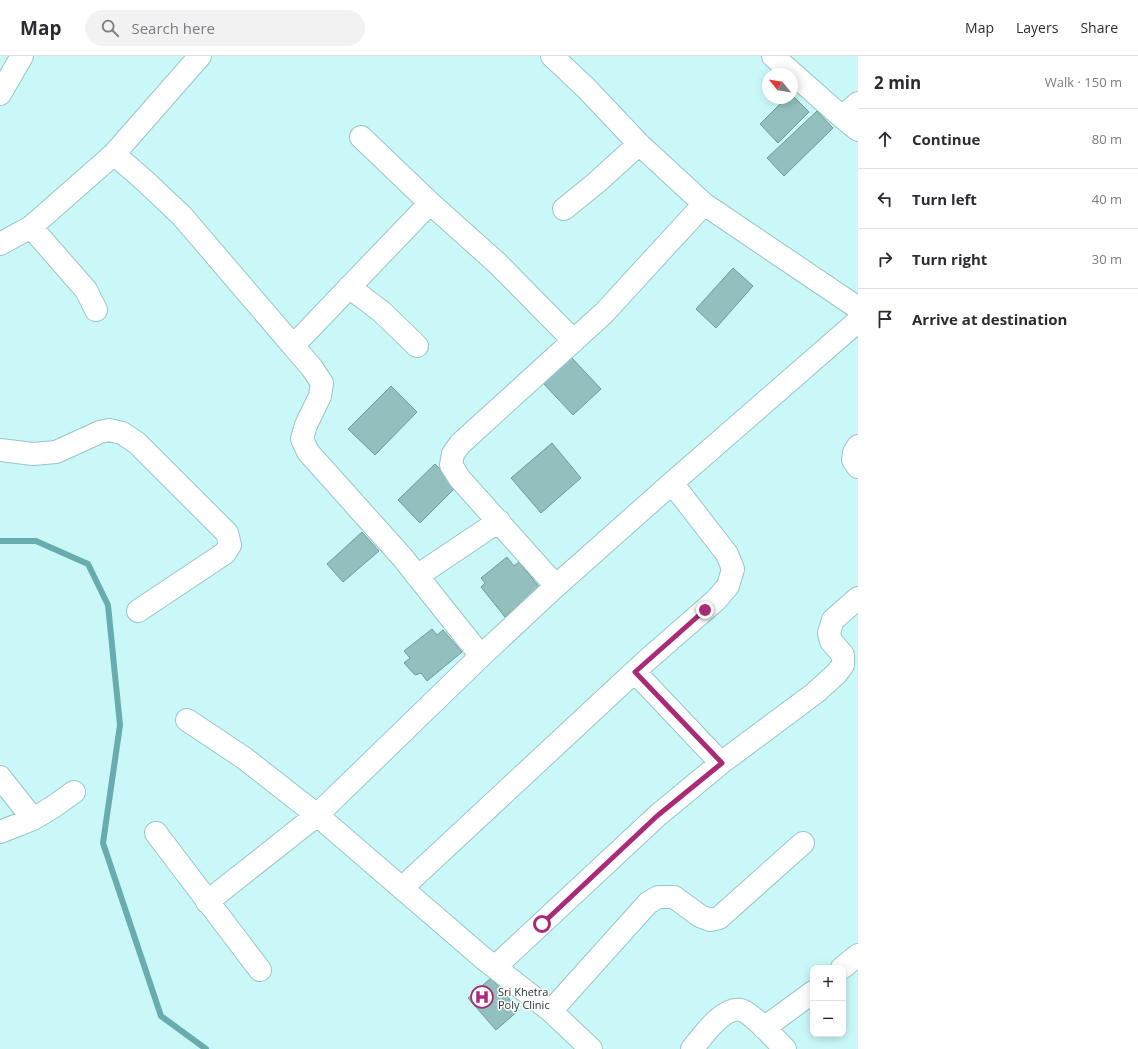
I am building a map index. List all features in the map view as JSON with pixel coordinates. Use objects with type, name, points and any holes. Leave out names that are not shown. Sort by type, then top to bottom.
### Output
[{"type":"street","points":[[0,94],[22,56]]},
{"type":"street","points":[[0,244],[31,227],[114,154],[200,56]]},
{"type":"street","points":[[552,56],[587,89],[639,144],[704,204],[858,308]]},
{"type":"street","points":[[773,56],[850,124],[858,103]]},
{"type":"street","points":[[361,137],[430,203],[498,263],[574,341]]},
{"type":"street","points":[[564,209],[596,183],[639,144]]},
{"type":"street","points":[[114,154],[182,216],[312,368],[322,383],[320,396],[306,425],[302,439],[308,452],[417,576],[481,656]]},
{"type":"street","points":[[293,346],[430,203]]},
{"type":"street","points":[[556,586],[460,479],[451,465],[453,454],[460,444],[604,313],[704,204]]},
{"type":"street","points":[[31,227],[86,290],[96,310]]},
{"type":"street","points":[[349,287],[382,312],[417,346]]},
{"type":"street","points":[[207,902],[317,815],[481,656],[556,586],[858,321]]},
{"type":"street","points":[[0,450],[33,454],[56,452],[100,432],[109,430],[122,433],[137,443],[227,533],[230,544],[225,552],[138,611]]},
{"type":"street","points":[[858,446],[854,453],[853,460],[858,467]]},
{"type":"street","points":[[402,888],[635,672],[716,600],[728,586],[733,569],[727,554],[672,483]]},
{"type":"street","points":[[417,576],[499,522]]},
{"type":"street","points":[[496,967],[657,816],[722,763],[815,693],[837,674],[843,665],[843,655],[831,641],[829,633],[833,620],[858,598]]},
{"type":"street","points":[[635,672],[722,763]]},
{"type":"street","points":[[187,720],[244,758],[317,815],[496,967],[551,1011],[591,1049]]},
{"type":"street","points":[[0,777],[33,819]]},
{"type":"street","points":[[0,832],[33,819],[74,792]]},
{"type":"street","points":[[156,833],[260,970]]},
{"type":"street","points":[[551,1011],[648,903],[658,896],[674,898],[700,916],[710,920],[719,918],[803,843]]},
{"type":"street","points":[[846,965],[858,955]]},
{"type":"street","points":[[764,1028],[810,994]]},
{"type":"street","points":[[692,1049],[715,1022],[733,1010],[741,1010],[751,1016],[785,1049]]},
{"type":"building","points":[[798,101],[809,112],[778,143],[760,124],[780,104],[798,104]]},
{"type":"building","points":[[817,111],[833,128],[784,176],[767,158]]},
{"type":"building","points":[[733,268],[753,286],[716,328],[696,309]]},
{"type":"building","points":[[571,357],[601,389],[573,415],[543,383]]},
{"type":"building","points":[[391,386],[417,412],[375,455],[348,429]]},
{"type":"building","points":[[552,443],[581,478],[541,513],[511,478]]},
{"type":"building","points":[[435,464],[457,486],[420,523],[398,500]]},
{"type":"building","points":[[362,532],[379,551],[343,582],[327,564]]},
{"type":"building","points":[[507,557],[514,566],[519,562],[540,588],[505,617],[481,587],[485,583],[481,578]]},
{"type":"building","points":[[432,629],[437,635],[443,630],[462,652],[427,681],[421,673],[415,675],[404,663],[410,658],[404,651]]},
{"type":"building","points":[[491,978],[519,1010],[496,1030],[468,998]]},
{"type":"waterway","points":[[0,541],[36,541],[88,564],[108,605],[120,725],[103,843],[161,1016],[206,1049]]},
{"type":"place","name":"Sri Khetra Poly Clinic","points":[[482,997]]},
{"type":"route","points":[[542,924],[657,816],[722,763],[635,672],[705,610]]}]
